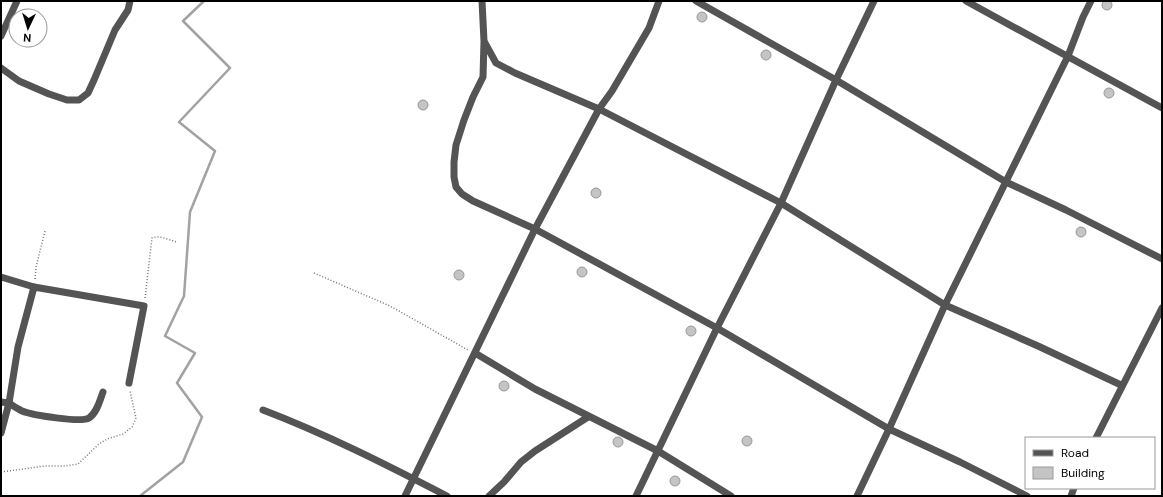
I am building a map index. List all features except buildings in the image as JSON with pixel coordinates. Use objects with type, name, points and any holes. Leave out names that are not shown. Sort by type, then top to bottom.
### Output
[{"type":"street","points":[[1,36],[17,1]]},
{"type":"street","points":[[1,68],[19,81],[48,94],[67,100],[79,100],[88,93],[115,30],[128,10],[130,1]]},
{"type":"street","points":[[482,1],[484,41],[483,77],[473,97],[456,145],[454,177],[456,187],[462,194],[473,201],[535,229],[717,328],[889,429],[960,462],[1027,496]]},
{"type":"street","points":[[405,496],[535,229],[599,109],[612,91],[648,28],[659,1]]},
{"type":"street","points":[[696,1],[836,80],[1006,182],[1066,210],[1162,259]]},
{"type":"street","points":[[636,496],[717,328],[780,203],[874,1]]},
{"type":"street","points":[[966,1],[1162,108]]},
{"type":"street","points":[[857,496],[945,304],[1068,56],[1091,1]]},
{"type":"street","points":[[484,41],[496,63],[515,73],[599,109],[780,203],[945,304],[1038,346],[1121,386]]},
{"type":"street","points":[[1,277],[34,287],[144,306],[129,383]]},
{"type":"street","points":[[1,434],[9,403],[18,347],[34,287]]},
{"type":"street","points":[[1096,437],[1121,386],[1162,308]]},
{"type":"street","points":[[475,353],[536,389],[588,417],[658,451],[731,496]]},
{"type":"street","points":[[1,402],[9,403],[22,411],[73,420],[82,420],[88,419],[92,415],[98,406],[103,392]]},
{"type":"street","points":[[263,410],[330,438],[447,496]]},
{"type":"street","points":[[490,496],[521,462],[588,417]]},
{"type":"path","points":[[34,287],[36,268],[45,231]]},
{"type":"path","points":[[144,306],[152,238],[155,237],[177,242]]},
{"type":"path","points":[[314,273],[390,306],[475,353]]},
{"type":"path","points":[[1,472],[45,466],[65,466],[78,464],[99,444],[107,439],[123,434],[132,427],[136,418],[129,383]]},
{"type":"waterway","points":[[140,496],[183,462],[202,417],[177,383],[195,353],[165,336],[184,296],[190,212],[215,151],[179,122],[230,68],[183,21],[204,1]]}]
